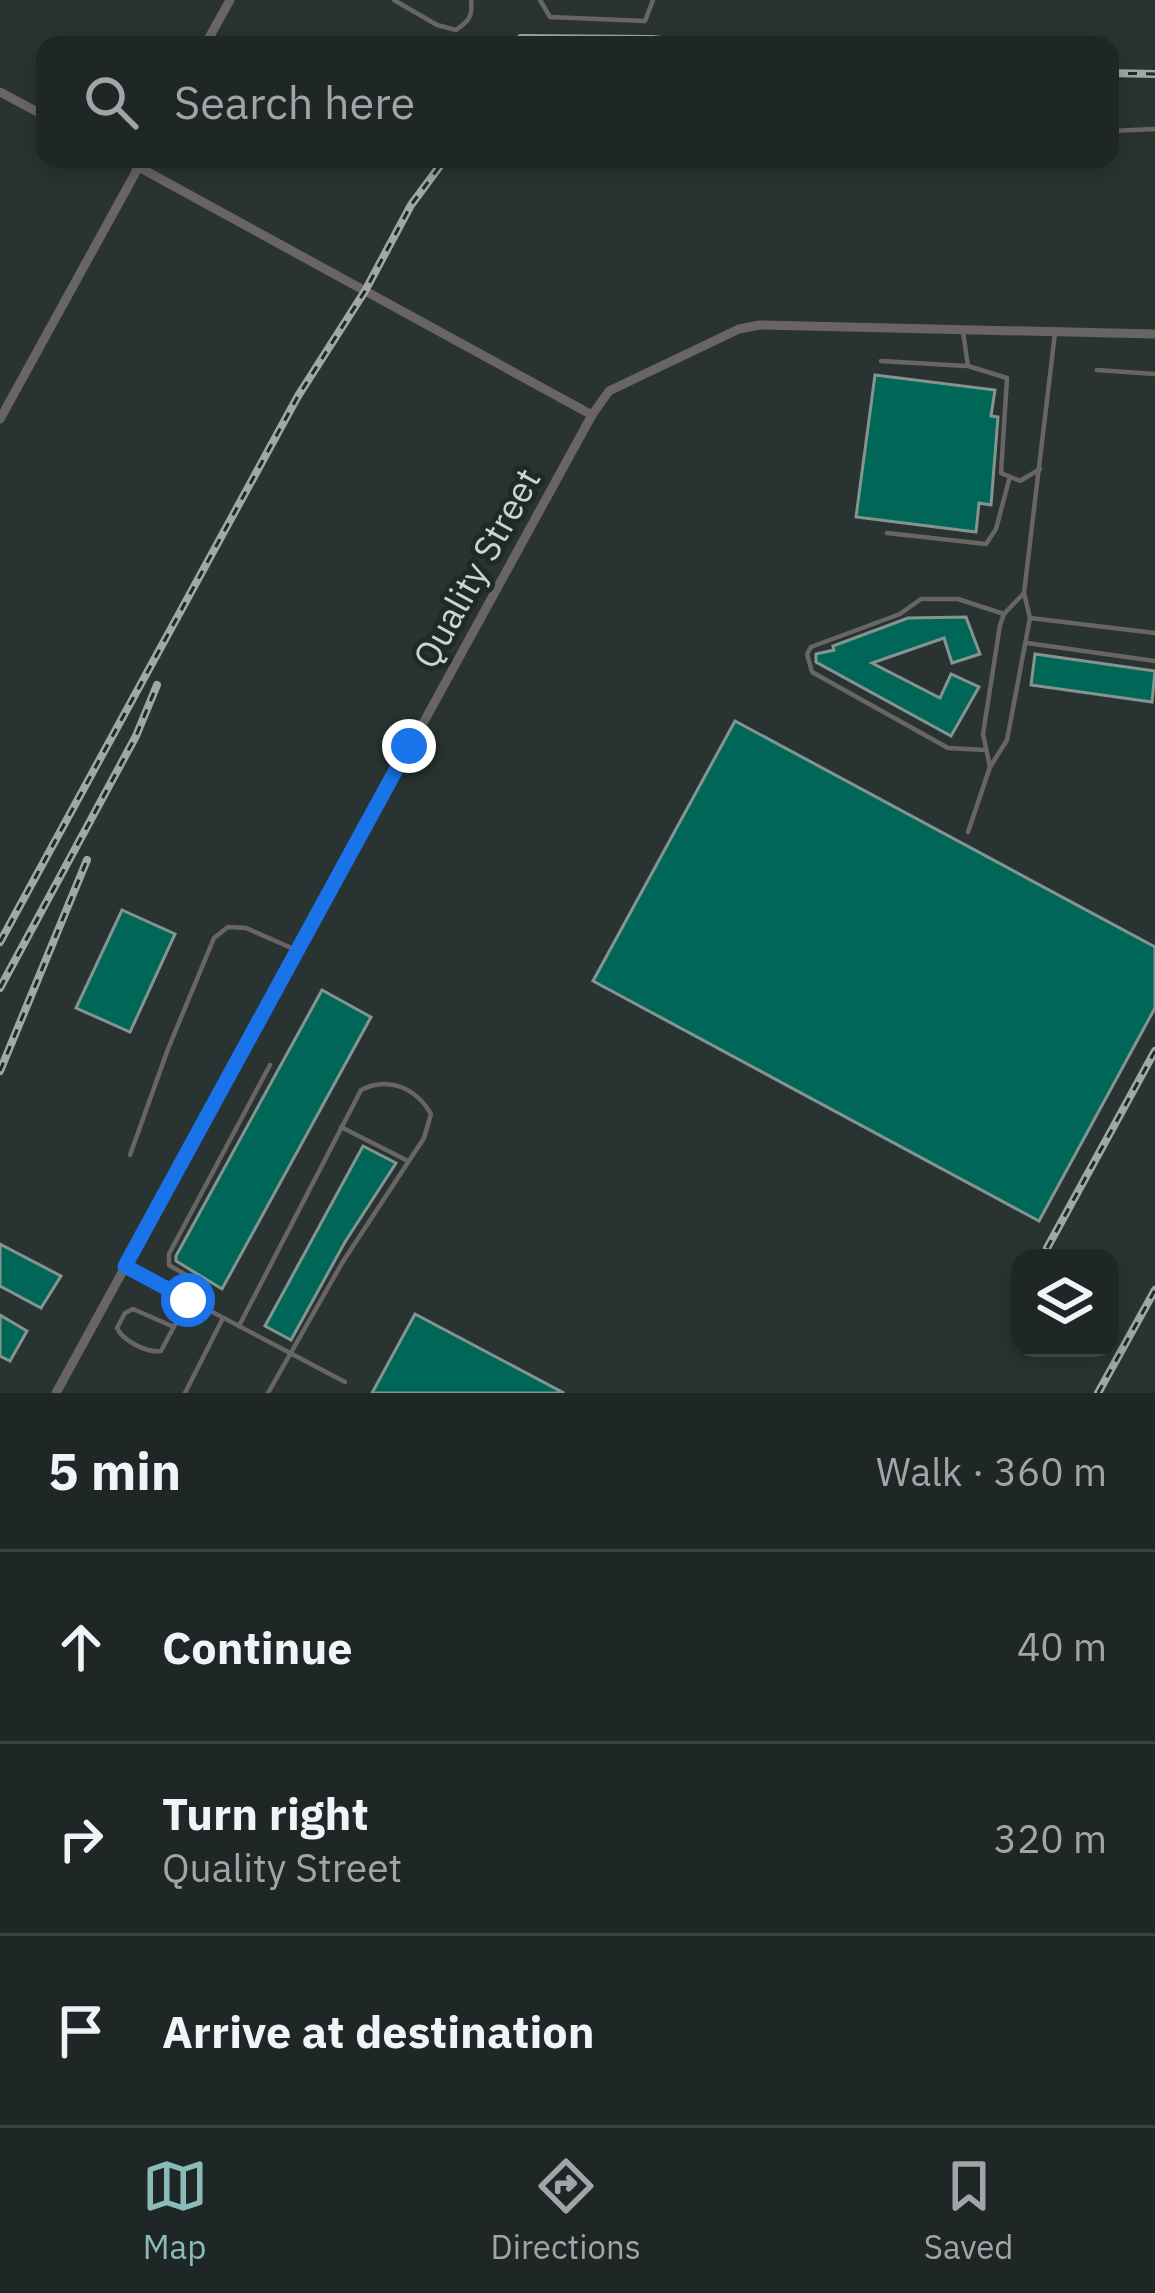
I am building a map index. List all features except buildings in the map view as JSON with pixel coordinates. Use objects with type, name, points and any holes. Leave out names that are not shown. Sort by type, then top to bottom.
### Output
[{"type":"street","points":[[210,36],[230,0]]},
{"type":"street","points":[[0,92],[36,111]]},
{"type":"street","points":[[0,419],[138,168]]},
{"type":"street","points":[[150,168],[592,415]]},
{"type":"street","name":"Quality Street","points":[[56,1393],[600,399],[621,384],[740,329],[776,323],[1155,334]]},
{"type":"lane","points":[[394,0],[437,25],[456,30],[472,13],[471,0]]},
{"type":"lane","points":[[540,0],[550,17],[645,21],[653,0]]},
{"type":"lane","points":[[1119,130],[1155,129]]},
{"type":"lane","points":[[963,329],[968,366]]},
{"type":"lane","points":[[968,832],[990,767],[1007,740],[1027,643],[1030,618],[1024,593],[1055,333]]},
{"type":"lane","points":[[881,362],[968,366],[1007,378],[1001,473],[1020,481],[1040,469]]},
{"type":"lane","points":[[1097,370],[1155,374]]},
{"type":"lane","points":[[887,533],[986,544],[996,529],[1009,479]]},
{"type":"lane","points":[[990,767],[985,712],[1004,614],[1024,593]]},
{"type":"lane","points":[[985,750],[948,748],[812,672],[807,654],[812,647],[900,614],[921,599],[958,599],[1004,614]]},
{"type":"lane","points":[[1030,618],[1155,633]]},
{"type":"lane","points":[[1027,643],[1155,661]]},
{"type":"lane","points":[[130,1155],[214,938],[228,927],[246,928],[296,950]]},
{"type":"lane","points":[[200,1305],[206,1287],[169,1265],[169,1254],[270,1065]]},
{"type":"lane","points":[[239,1326],[361,1090],[384,1083],[404,1087],[420,1098],[430,1114],[428,1130],[268,1393]]},
{"type":"lane","points":[[341,1127],[408,1162]]},
{"type":"lane","points":[[125,1266],[345,1382]]},
{"type":"lane","points":[[174,1327],[133,1310],[125,1312],[117,1328],[119,1334],[161,1351],[174,1327],[188,1300]]},
{"type":"lane","points":[[185,1393],[223,1318]]},
{"type":"railway","points":[[1119,73],[1155,74]]},
{"type":"railway","points":[[0,942],[298,396],[365,291],[411,205],[438,168]]},
{"type":"railway","points":[[0,988],[136,736],[157,685]]},
{"type":"railway","points":[[0,1071],[87,860]]},
{"type":"railway","points":[[1047,1248],[1155,1051]]},
{"type":"railway","points":[[1098,1393],[1155,1290]]},
{"type":"route","points":[[188,1300],[125,1266],[409,746]]}]
